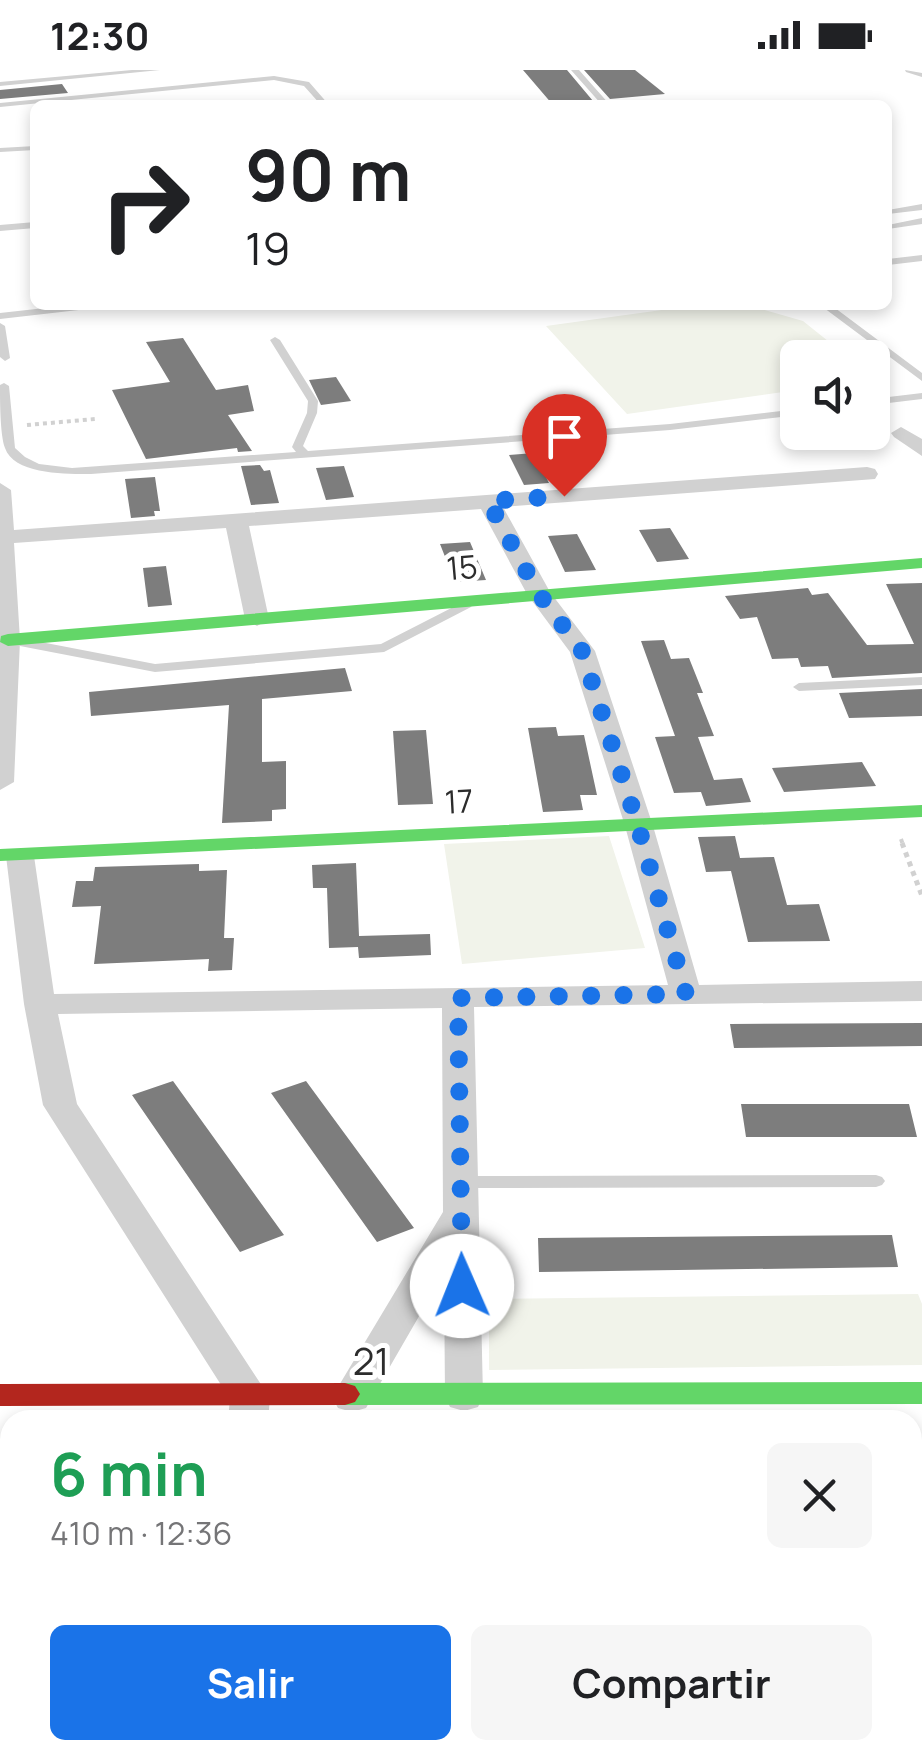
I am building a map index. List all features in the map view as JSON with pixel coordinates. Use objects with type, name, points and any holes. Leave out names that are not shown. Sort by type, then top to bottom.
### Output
[{"type":"street","points":[[901,433],[922,450]]},
{"type":"street","points":[[5,537],[866,474]]},
{"type":"street","points":[[0,490],[8,640],[0,782]]},
{"type":"street","points":[[488,501],[539,594],[582,651],[686,994]]},
{"type":"street","points":[[236,520],[257,620]]},
{"type":"street","name":"15","points":[[8,640],[922,563]]},
{"type":"street","name":"17","points":[[10,855],[922,811]]},
{"type":"street","points":[[10,855],[60,1106],[249,1409]]},
{"type":"street","points":[[40,1004],[922,991]]},
{"type":"street","points":[[458,998],[464,1396]]},
{"type":"street","points":[[352,1397],[461,1197]]},
{"type":"street","name":"21","points":[[0,1395],[249,1409],[352,1397],[922,1393]]},
{"type":"lane","points":[[0,84],[156,70]]},
{"type":"lane","points":[[576,70],[602,100]]},
{"type":"lane","points":[[909,70],[922,75]]},
{"type":"lane","points":[[51,100],[274,78],[306,84],[320,100]]},
{"type":"lane","points":[[0,105],[30,102]]},
{"type":"lane","points":[[0,150],[30,148]]},
{"type":"lane","points":[[892,211],[917,208],[922,219],[892,226]]},
{"type":"lane","points":[[0,228],[30,225]]},
{"type":"lane","points":[[892,262],[922,258]]},
{"type":"lane","points":[[0,316],[52,310]]},
{"type":"lane","points":[[832,310],[922,378]]},
{"type":"lane","points":[[0,326],[5,358]]},
{"type":"lane","points":[[274,340],[313,401],[297,447],[306,455]]},
{"type":"lane","points":[[4,386],[10,449],[16,458],[58,470],[670,427],[780,414]]},
{"type":"lane","points":[[890,400],[922,396]]},
{"type":"lane","points":[[8,640],[156,668],[232,662],[384,648],[475,600]]},
{"type":"lane","points":[[799,688],[922,681]]},
{"type":"lane","points":[[461,1197],[876,1181]]},
{"type":"path","points":[[9,427],[94,419]]},
{"type":"path","points":[[891,812],[922,896]]},
{"type":"shaded area","points":[[662,310],[764,310],[803,321],[827,340],[780,340],[780,392],[627,414],[546,326]]},
{"type":"shaded area","points":[[609,836],[645,948],[462,964],[444,844]]},
{"type":"shaded area","points":[[918,1294],[922,1304],[922,1365],[489,1370],[489,1299]]},
{"type":"building","points":[[523,70],[567,70],[592,100],[549,100]]},
{"type":"building","points":[[584,70],[635,70],[665,94],[610,99]]},
{"type":"building","points":[[62,84],[68,93],[0,99],[0,90]]},
{"type":"building","points":[[183,338],[216,390],[248,385],[254,411],[228,415],[252,451],[238,452],[237,448],[146,459],[112,390],[170,382],[146,342]]},
{"type":"building","points":[[336,377],[351,401],[321,405],[309,380]]},
{"type":"building","points":[[534,453],[549,483],[524,485],[509,455]]},
{"type":"building","points":[[260,465],[264,471],[270,470],[279,503],[251,505],[241,466]]},
{"type":"building","points":[[344,466],[354,497],[326,500],[316,468]]},
{"type":"building","points":[[155,477],[160,511],[154,511],[155,516],[131,518],[125,479]]},
{"type":"building","points":[[670,528],[689,559],[657,562],[639,530]]},
{"type":"building","points":[[577,534],[596,570],[565,572],[548,536]]},
{"type":"building","points":[[470,542],[486,580],[455,582],[440,544]]},
{"type":"building","points":[[166,566],[172,605],[148,607],[143,568]]},
{"type":"building","points":[[922,583],[922,673],[832,678],[828,666],[801,667],[798,658],[772,659],[757,617],[740,619],[725,596],[808,588],[812,595],[828,593],[867,645],[914,644],[886,584]]},
{"type":"building","points":[[664,640],[671,659],[689,658],[703,693],[697,693],[714,736],[698,737],[714,780],[742,778],[751,802],[706,806],[701,792],[674,793],[655,737],[675,736],[641,641]]},
{"type":"building","points":[[345,668],[352,691],[262,699],[262,762],[286,761],[286,809],[272,810],[272,821],[222,823],[229,705],[91,716],[89,692]]},
{"type":"building","points":[[922,689],[922,716],[849,718],[839,693]]},
{"type":"building","points":[[556,727],[558,736],[584,735],[597,795],[580,795],[583,810],[543,812],[528,728]]},
{"type":"building","points":[[426,730],[433,804],[398,805],[393,731]]},
{"type":"building","points":[[862,762],[876,786],[784,792],[772,768]]},
{"type":"building","points":[[735,836],[740,858],[774,857],[787,905],[819,904],[830,941],[748,942],[731,871],[706,872],[698,837]]},
{"type":"building","points":[[356,863],[359,936],[430,934],[431,955],[359,958],[358,947],[329,948],[327,888],[313,888],[312,865]]},
{"type":"building","points":[[199,864],[199,871],[227,870],[224,938],[234,938],[232,970],[208,971],[209,959],[94,964],[101,906],[72,907],[76,881],[93,881],[95,867]]},
{"type":"building","points":[[922,1023],[922,1046],[734,1048],[730,1024]]},
{"type":"building","points":[[173,1081],[284,1235],[240,1252],[132,1095]]},
{"type":"building","points":[[306,1081],[414,1228],[377,1242],[271,1093]]},
{"type":"building","points":[[741,1104],[909,1104],[917,1137],[746,1137]]},
{"type":"building","points":[[892,1235],[898,1267],[539,1272],[538,1238]]},
{"type":"traffic: fast","points":[[8,640],[922,563]]},
{"type":"traffic: fast","points":[[0,855],[922,811]]},
{"type":"traffic: fast","points":[[345,1394],[922,1393]]},
{"type":"traffic: jam","points":[[0,1395],[345,1394]]},
{"type":"route","points":[[462,1286],[458,998],[686,994],[582,651],[539,594],[488,501],[564,496]]}]
